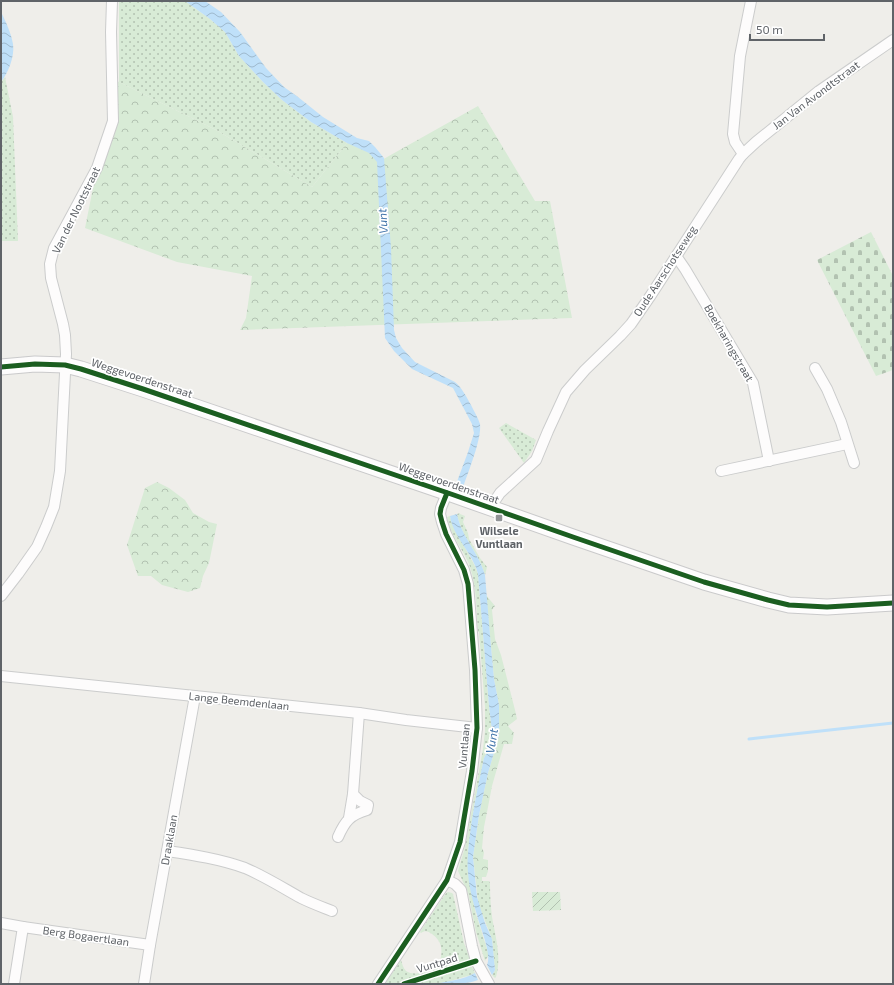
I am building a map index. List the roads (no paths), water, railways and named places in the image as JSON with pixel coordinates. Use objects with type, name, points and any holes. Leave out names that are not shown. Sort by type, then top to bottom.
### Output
[{"type":"street","name":"Van der Nootstraat","points":[[1,596],[37,547],[54,507],[60,471],[66,354],[65,335],[51,278],[50,264],[54,248],[97,168],[113,121],[112,1]]},
{"type":"street","points":[[743,154],[735,142],[733,134],[740,56],[751,1]]},
{"type":"street","name":"Jan Van Avondtstraat","points":[[743,154],[818,91],[893,40]]},
{"type":"street","name":"Oude Aarschotseweg","points":[[490,508],[500,492],[536,460],[566,392],[585,370],[631,324],[743,154]]},
{"type":"street","name":"Boekharingstraat","points":[[676,256],[685,268],[753,383],[769,461]]},
{"type":"street","name":"Weggevoerdenstraat","points":[[1,367],[35,364],[65,365],[81,369],[142,388],[704,582],[768,600],[789,605],[827,607],[893,603]]},
{"type":"street","points":[[815,368],[827,389],[841,422],[854,463]]},
{"type":"street","points":[[721,471],[847,444]]},
{"type":"street","name":"Vuntlaan","points":[[378,984],[447,880],[460,842],[472,771],[477,728],[475,670],[468,584],[464,570],[446,534],[440,514],[441,508],[454,495]]},
{"type":"street","name":"Lange Beemdenlaan","points":[[1,676],[359,713],[477,728]]},
{"type":"street","name":"Draaklaan","points":[[144,984],[195,696]]},
{"type":"street","points":[[349,818],[353,794],[359,713]]},
{"type":"street","points":[[338,837],[349,818],[358,812],[367,810],[368,805],[360,801],[353,794]]},
{"type":"street","points":[[167,851],[202,856],[245,868],[303,899],[332,911]]},
{"type":"street","points":[[447,880],[455,884],[461,890],[472,946],[478,965],[488,982]]},
{"type":"street","name":"Berg Bogaertlaan","points":[[1,923],[150,945]]},
{"type":"street","points":[[14,984],[23,927]]},
{"type":"water","name":"Vunt","points":[[185,1],[205,1],[221,12],[240,32],[266,68],[284,87],[323,117],[357,138],[369,141],[384,158],[391,248],[394,330],[396,338],[402,348],[415,362],[457,384],[467,398],[480,424],[477,448],[462,490],[455,487],[474,433],[472,424],[453,388],[412,369],[394,351],[385,338],[377,162],[369,153],[347,143],[311,122],[282,100],[239,56],[225,32]]},
{"type":"water","points":[[1,12],[10,32],[13,44],[13,54],[6,74],[1,82]]},
{"type":"water","name":"Vunt","points":[[457,514],[462,530],[479,559],[485,575],[494,679],[499,705],[499,735],[488,773],[479,815],[473,857],[477,897],[485,923],[492,939],[495,970],[492,975],[487,965],[487,947],[471,894],[468,854],[475,800],[484,758],[492,731],[478,574],[472,559],[452,524],[450,516]]},
{"type":"water","points":[[475,973],[478,980],[473,982],[435,984],[460,979]]},
{"type":"waterway","points":[[749,739],[893,723]]},
{"type":"place","name":"Wilsele Vuntlaan","points":[[499,518]]}]
